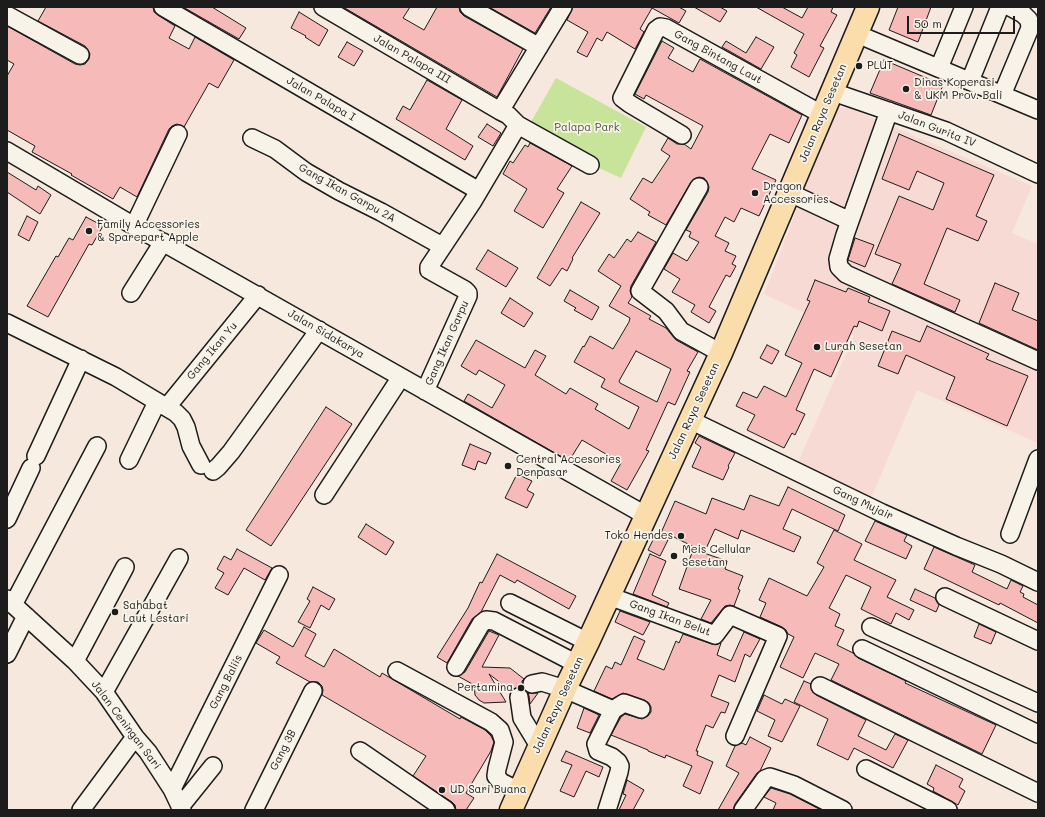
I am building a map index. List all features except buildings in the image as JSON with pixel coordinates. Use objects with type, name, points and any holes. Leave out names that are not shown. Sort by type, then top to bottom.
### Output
[{"type":"main road","name":"Jalan Raya Sesetan","points":[[515,800],[565,688],[588,642],[721,353],[788,192],[833,92],[868,7]]},
{"type":"street","name":"Jalan Palapa I","points":[[163,7],[479,191]]},
{"type":"street","name":"Jalan Palapa III","points":[[323,7],[508,115],[518,125],[590,165]]},
{"type":"street","points":[[469,7],[539,47]]},
{"type":"street","points":[[500,111],[563,7]]},
{"type":"street","points":[[939,68],[964,7]]},
{"type":"street","points":[[970,81],[1000,7]]},
{"type":"street","points":[[1002,94],[1030,28],[1029,20],[1023,14],[1010,7]]},
{"type":"street","points":[[7,15],[80,55]]},
{"type":"street","name":"Gang Bintang Laut","points":[[682,135],[622,98],[656,30],[660,27],[666,28],[823,115]]},
{"type":"street","points":[[857,34],[1038,110]]},
{"type":"street","name":"Jalan Gurita IV","points":[[833,92],[946,131],[1038,174]]},
{"type":"street","points":[[889,111],[850,221],[838,259],[839,267],[846,274],[1038,362]]},
{"type":"street","points":[[442,246],[479,191],[518,125]]},
{"type":"street","points":[[134,226],[178,134]]},
{"type":"street","name":"Gang Ikan Garpu 2A","points":[[252,138],[275,149],[306,172],[339,191],[381,212],[442,246]]},
{"type":"street","name":"Jalan Sidakarya","points":[[7,151],[134,226],[645,516]]},
{"type":"street","points":[[699,187],[640,291],[666,311],[681,331],[721,353]]},
{"type":"street","points":[[788,192],[850,221]]},
{"type":"street","points":[[131,293],[163,242]]},
{"type":"street","name":"Gang Ikan Garpu","points":[[425,391],[468,295],[465,290],[429,270],[430,265],[442,246]]},
{"type":"street","name":"Gang Ikan Yu","points":[[129,460],[162,404],[258,295]]},
{"type":"street","points":[[7,323],[116,377],[176,413],[186,427],[191,446],[207,468],[231,452],[319,330]]},
{"type":"street","points":[[7,519],[81,359]]},
{"type":"street","points":[[324,495],[401,377]]},
{"type":"street","name":"Gang Mujair","points":[[690,420],[882,513],[1001,564],[1038,582]]},
{"type":"street","points":[[10,602],[97,446]]},
{"type":"street","points":[[1010,534],[1038,459]]},
{"type":"street","points":[[104,692],[179,558]]},
{"type":"street","points":[[75,661],[124,567]]},
{"type":"street","name":"Gang Baliis","points":[[172,789],[279,575]]},
{"type":"street","name":"Gang Ikan Belut","points":[[609,596],[715,635],[730,615],[778,636],[734,736]]},
{"type":"street","points":[[945,597],[1038,640]]},
{"type":"street","name":"Jalan Ceningan Sari","points":[[10,602],[75,661],[104,692],[135,737],[148,752],[172,789],[181,808]]},
{"type":"street","points":[[510,603],[588,642]]},
{"type":"street","points":[[7,654],[26,616]]},
{"type":"street","points":[[456,667],[482,624],[486,620],[494,621],[577,664]]},
{"type":"street","points":[[871,627],[1038,703]]},
{"type":"street","points":[[862,649],[1038,734]]},
{"type":"street","points":[[397,671],[491,722],[500,730],[504,742],[496,768],[496,776],[515,800]]},
{"type":"street","points":[[532,684],[542,682],[565,688],[613,710]]},
{"type":"street","points":[[820,686],[1038,793]]},
{"type":"street","name":"Gang 3B","points":[[254,810],[313,691]]},
{"type":"street","points":[[519,697],[522,718],[539,746]]},
{"type":"street","points":[[607,810],[620,766],[612,757],[598,751],[596,744],[613,710],[624,702],[641,709]]},
{"type":"street","points":[[81,810],[135,737]]},
{"type":"street","points":[[360,751],[446,810]]},
{"type":"street","points":[[181,808],[213,766]]},
{"type":"street","points":[[866,769],[948,810]]},
{"type":"street","points":[[744,810],[765,779],[770,776],[794,785],[844,810]]},
{"type":"shaded area","points":[[836,108],[849,108],[1032,186],[1012,233],[1038,244],[1038,443],[917,390],[869,503],[795,469],[854,336],[764,294]]},
{"type":"green space","name":"Palapa Park","points":[[556,78],[646,127],[621,178],[590,164],[527,129]]},
{"type":"place","name":"PLUT","points":[[859,66]]},
{"type":"place","name":"Dinas Koperasi & UKM Prov. Bali","points":[[906,89]]},
{"type":"place","name":"Dragon Accessories","points":[[755,193]]},
{"type":"place","name":"Family Accessories & Sparepart Apple","points":[[89,231]]},
{"type":"place","name":"Lurah Sesetan","points":[[817,347]]},
{"type":"place","name":"Central Accesories Denpasar","points":[[508,466]]},
{"type":"place","name":"Toko Hendes","points":[[681,536]]},
{"type":"place","name":"Meis Cellular Sesetan","points":[[674,556]]},
{"type":"place","name":"Sahabat Laut Lestari","points":[[115,612]]},
{"type":"place","name":"Pertamina","points":[[521,688]]},
{"type":"place","name":"UD Sari Buana","points":[[442,790]]}]
